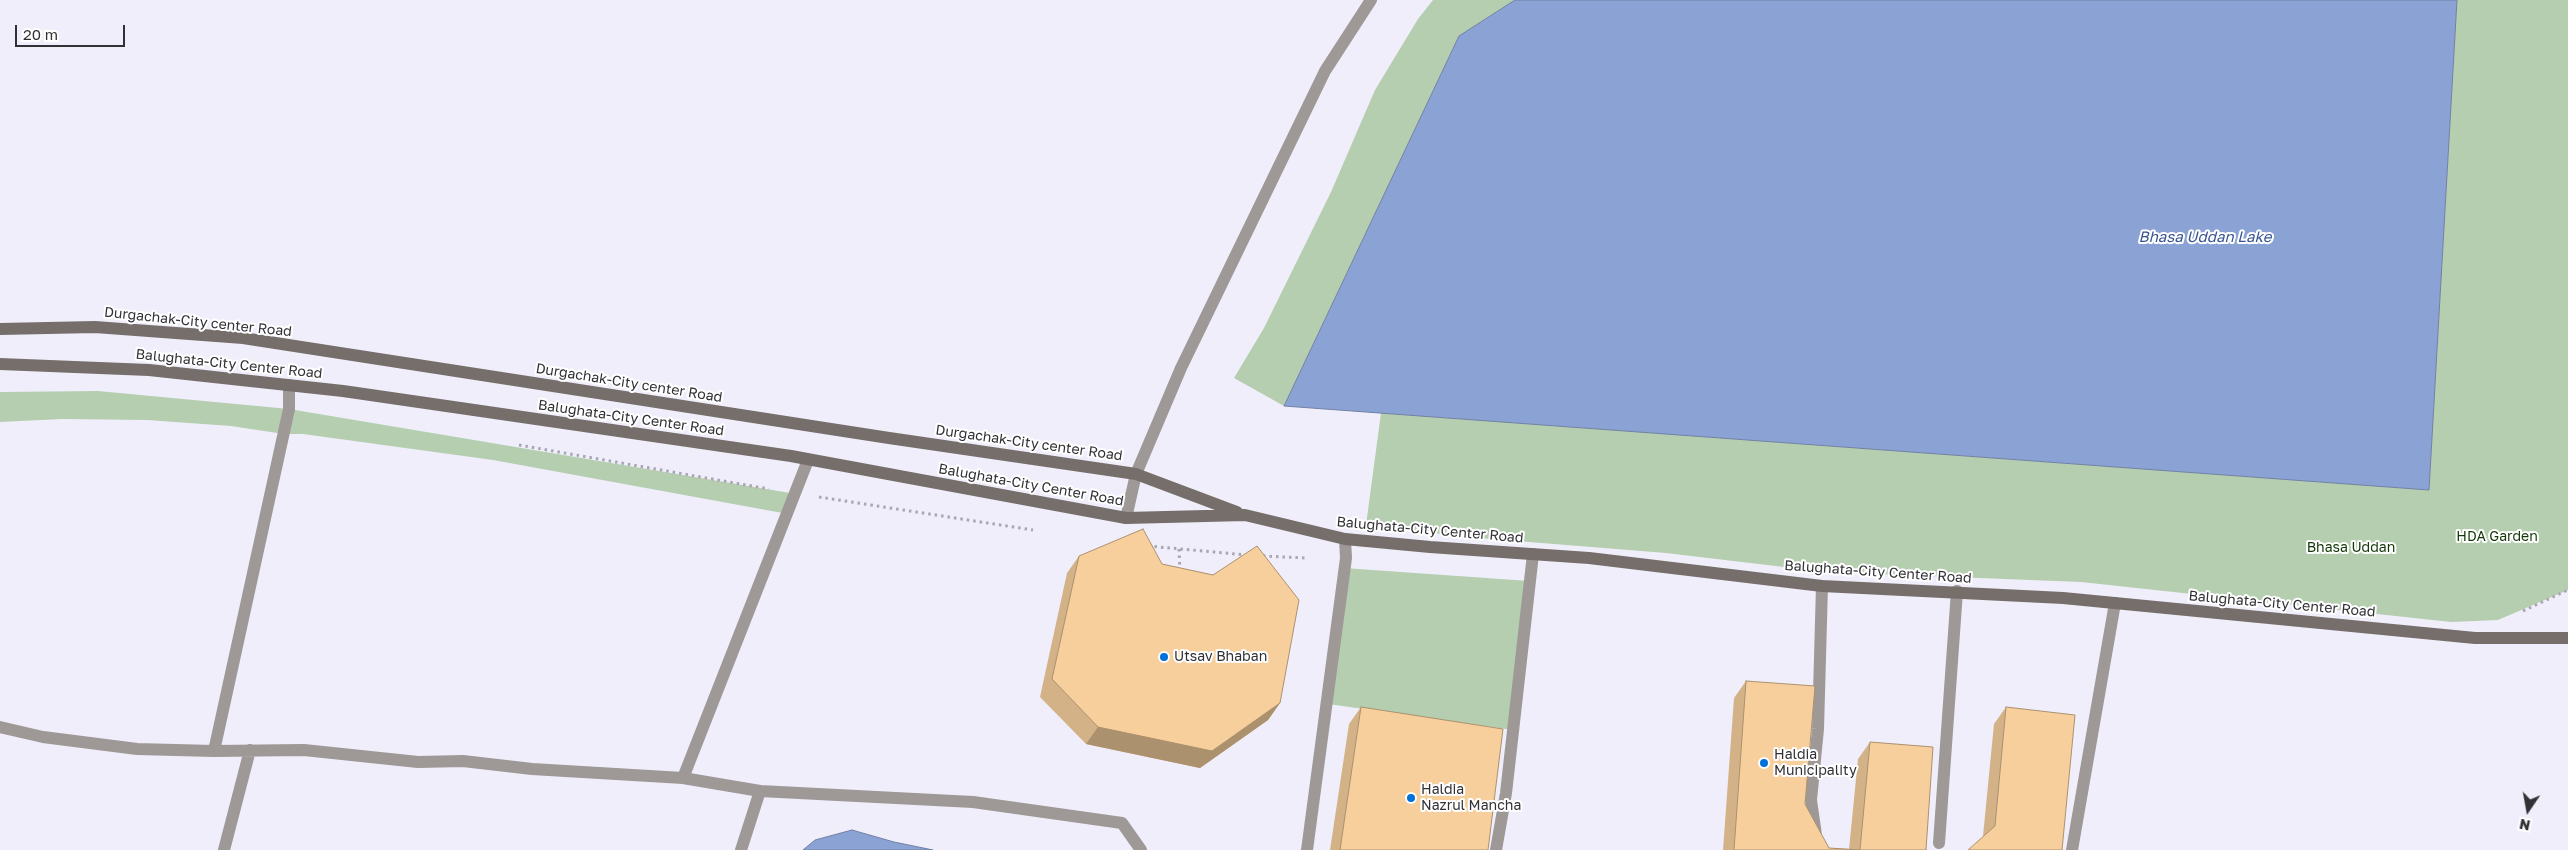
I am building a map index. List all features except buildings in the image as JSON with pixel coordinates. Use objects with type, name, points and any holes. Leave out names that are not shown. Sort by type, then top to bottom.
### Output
[{"type":"main road","name":"Durgachak-City center Road","points":[[0,329],[95,327],[243,338],[889,438],[1136,474],[1245,515]]},
{"type":"main road","name":"Balughata-City Center Road","points":[[0,364],[148,370],[352,392],[808,460],[1126,518],[1245,515],[1345,539],[1589,558],[1822,586],[1958,592],[2115,603],[2475,638],[2568,638]]},
{"type":"street","points":[[1126,518],[1136,474],[1181,368],[1325,71],[1371,0]]},
{"type":"street","points":[[214,751],[290,409],[289,385]]},
{"type":"street","points":[[683,778],[808,460]]},
{"type":"street","points":[[1307,850],[1346,558],[1345,539]]},
{"type":"street","points":[[1496,850],[1506,793],[1532,554]]},
{"type":"street","points":[[1817,842],[1811,800],[1818,729],[1822,586]]},
{"type":"street","points":[[1939,842],[1958,592]]},
{"type":"street","points":[[2072,850],[2115,603]]},
{"type":"street","points":[[0,727],[43,737],[137,749],[214,751],[304,750],[418,762],[463,761],[532,769],[683,778],[760,791],[973,802],[1122,823],[1141,850]]},
{"type":"street","points":[[224,850],[250,750]]},
{"type":"street","points":[[741,850],[760,791]]},
{"type":"path","points":[[1180,549],[1180,575]]},
{"type":"green space","points":[[1433,0],[1515,0],[1459,36],[1284,406],[1234,378],[1264,328],[1331,192],[1375,90],[1418,19]]},
{"type":"green space","name":"Bhasa Uddan","points":[[2457,0],[2568,0],[2568,590],[2498,620],[2451,622],[2081,582],[1826,572],[1666,553],[1467,537],[1366,525],[1381,413],[2429,490]]},
{"type":"green space","points":[[98,391],[289,409],[796,494],[788,514],[493,460],[303,434],[284,434],[231,426],[147,420],[62,419],[0,422],[0,392]]},
{"type":"green space","points":[[1344,568],[1529,581],[1513,730],[1328,704]]},
{"type":"water","name":"Bhasa Uddan Lake","points":[[1515,0],[2457,0],[2429,490],[1284,406],[1459,36]]},
{"type":"water","points":[[852,830],[894,842],[933,850],[803,850],[815,840]]},
{"type":"place","name":"Utsav Bhaban","points":[[1164,657]]},
{"type":"place","name":"Haldia Municipality","points":[[1764,763]]},
{"type":"place","name":"Haldia Nazrul Mancha","points":[[1411,798]]},
{"type":"park label","name":"HDA Garden","points":[[2497,537]]}]
